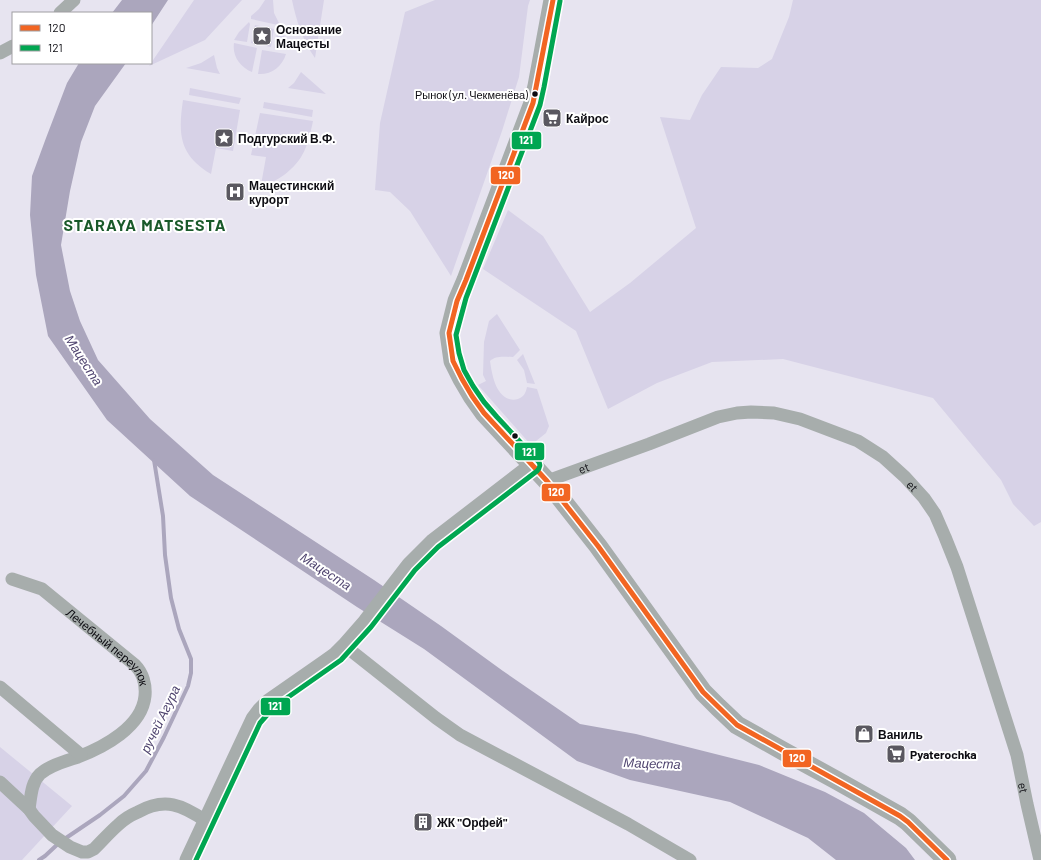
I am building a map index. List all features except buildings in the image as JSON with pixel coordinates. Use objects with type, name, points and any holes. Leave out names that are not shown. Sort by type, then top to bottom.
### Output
[{"type":"main road","points":[[553,0],[533,103],[457,301],[449,334],[453,361],[462,380],[484,413],[547,481],[598,546],[703,692],[737,725],[904,819],[947,860]]},
{"type":"street","points":[[61,12],[74,0]]},
{"type":"street","points":[[0,53],[12,47]]},
{"type":"street","name":"et","points":[[547,481],[718,417],[737,413],[774,413],[800,419],[858,441],[883,457],[905,477],[924,498],[934,514],[957,567],[1017,755],[1018,767],[1040,860]]},
{"type":"street","points":[[191,859],[206,821],[254,719],[260,710],[269,702],[336,656],[366,622],[410,565],[433,542],[533,465]]},
{"type":"street","name":"Лечебный переулок","points":[[12,579],[42,589],[139,669],[146,689],[141,712],[132,724],[123,732],[109,742],[82,755],[53,766],[40,774],[33,787],[29,809]]},
{"type":"street","points":[[345,646],[460,736],[628,824],[671,855],[690,860]]},
{"type":"street","points":[[0,686],[82,755]]},
{"type":"street","points":[[0,782],[29,809],[52,835],[70,848],[82,852],[88,852],[94,849],[118,824],[129,816],[152,805],[175,805],[194,813],[206,821]]},
{"type":"shaded area","points":[[194,0],[242,0],[205,40],[149,66],[152,64],[152,62]]},
{"type":"shaded area","points":[[265,0],[273,0],[274,13],[279,23],[278,25],[251,19],[251,16],[259,9]]},
{"type":"shaded area","points":[[292,0],[324,0],[315,58],[300,30]]},
{"type":"shaded area","points":[[435,0],[530,0],[519,77],[502,131],[451,276],[410,211],[390,192],[375,190],[380,123],[405,12]]},
{"type":"shaded area","points":[[793,0],[1041,0],[1041,522],[1034,526],[1013,504],[1001,480],[933,398],[783,359],[712,362],[657,383],[608,409],[576,331],[483,269],[508,210],[543,236],[590,312],[630,283],[696,228],[660,117],[690,120],[702,95],[721,67],[758,68],[772,59],[789,17]]},
{"type":"shaded area","points":[[249,22],[247,42],[234,40],[239,32]]},
{"type":"shaded area","points":[[255,25],[274,29],[271,47],[251,43]]},
{"type":"shaded area","points":[[280,29],[287,41],[287,50],[274,48],[278,30]]},
{"type":"shaded area","points":[[234,43],[257,48],[252,72],[244,67],[236,57],[234,52]]},
{"type":"shaded area","points":[[262,50],[286,54],[282,63],[272,72],[258,74]]},
{"type":"shaded area","points":[[214,55],[220,74],[186,68],[201,63]]},
{"type":"shaded area","points":[[301,72],[326,94],[288,88],[294,83]]},
{"type":"shaded area","points":[[190,88],[241,98],[239,104],[189,95]]},
{"type":"shaded area","points":[[183,100],[240,110],[233,151],[216,148],[211,174],[200,167],[192,159],[183,143],[181,133],[181,112]]},
{"type":"shaded area","points":[[264,102],[313,110],[312,117],[263,108]]},
{"type":"shaded area","points":[[260,113],[313,121],[307,145],[301,158],[279,179],[261,185],[266,157],[251,155]]},
{"type":"shaded area","points":[[497,314],[520,350],[513,357],[498,357],[490,361],[497,388],[504,396],[514,400],[523,396],[527,387],[537,389],[549,426],[546,433],[531,445],[478,385],[486,381],[483,375],[484,342],[489,321]]},
{"type":"shaded area","points":[[523,354],[535,384],[527,383],[524,370],[517,360]]},
{"type":"shaded area","points":[[0,747],[72,806],[22,860],[0,860]]},
{"type":"water","points":[[122,0],[168,0],[152,24],[152,12],[113,12]]},
{"type":"water","name":"Мацеста","points":[[78,64],[125,64],[95,106],[81,142],[70,191],[61,245],[70,291],[80,321],[98,360],[150,419],[213,475],[374,580],[580,724],[636,734],[759,765],[825,792],[864,813],[906,848],[915,860],[836,860],[808,838],[730,802],[630,780],[577,761],[424,649],[357,607],[190,496],[107,420],[48,336],[36,275],[30,215],[32,176],[67,83]]},
{"type":"waterway","name":"ручей Агура","points":[[39,860],[60,842],[100,815],[124,796],[146,771],[188,686],[191,673],[191,659],[179,629],[171,598],[165,555],[163,516],[154,460]]},
{"type":"transit line","name":"120","points":[[553,0],[533,103],[457,301],[449,333],[453,361],[472,396],[484,413],[547,481],[598,546],[703,692],[737,725],[900,816],[947,860]]},
{"type":"transit line","name":"121","points":[[196,860],[260,723],[274,707],[341,660],[371,627],[415,570],[438,547],[537,471],[539,467],[540,463],[497,417],[473,386],[464,370],[456,335],[466,298],[540,105],[560,1]]},
{"type":"place","name":"Основание Мацесты","points":[[262,36]]},
{"type":"place","name":"Рынок (ул. Чекменёва)","points":[[535,94]]},
{"type":"place","name":"Кайрос","points":[[552,118]]},
{"type":"place","name":"Подгурский В.Ф.","points":[[224,138]]},
{"type":"place","name":"Мацестинский курорт","points":[[235,192]]},
{"type":"place","name":"Ваниль","points":[[864,734]]},
{"type":"place","name":"Pyaterochka","points":[[896,754]]},
{"type":"place","name":"ЖК \"Орфей\"","points":[[423,822]]},
{"type":"district","name":"STARAYA MATSESTA","points":[[145,224]]}]
